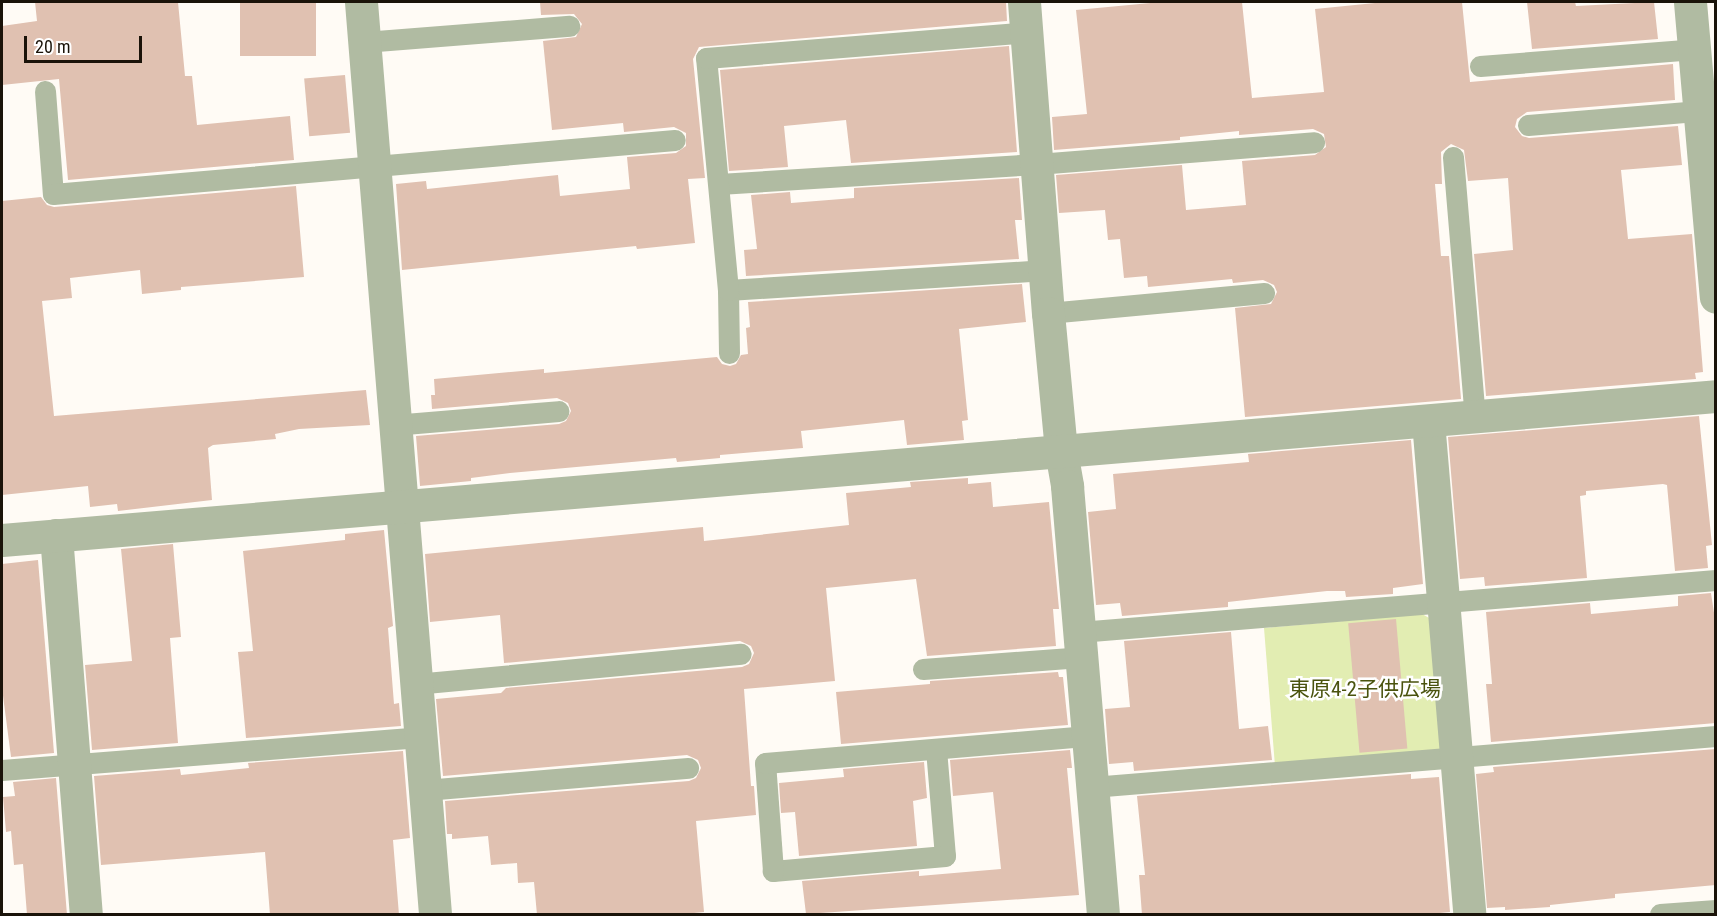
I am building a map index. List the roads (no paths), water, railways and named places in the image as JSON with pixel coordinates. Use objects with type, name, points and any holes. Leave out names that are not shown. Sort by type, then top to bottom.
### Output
[{"type":"street","points":[[361,2],[393,425],[435,915]]},
{"type":"street","points":[[1690,2],[1705,48],[1699,111],[1716,297]]},
{"type":"street","points":[[1025,17],[1048,313],[1061,451],[1067,486],[1103,915]]},
{"type":"street","points":[[2,540],[400,504],[1716,396]]},
{"type":"street","points":[[1428,421],[1469,915]]},
{"type":"street","points":[[56,535],[86,915]]},
{"type":"lane","points":[[729,352],[728,291],[706,58],[1025,17]]},
{"type":"lane","points":[[364,42],[569,26]]},
{"type":"lane","points":[[1480,66],[1705,48]]},
{"type":"lane","points":[[45,91],[53,194],[374,168],[675,140]]},
{"type":"lane","points":[[1528,125],[1699,111]]},
{"type":"lane","points":[[719,184],[1037,164],[1314,142]]},
{"type":"lane","points":[[1453,157],[1475,417]]},
{"type":"lane","points":[[728,291],[1045,270]]},
{"type":"lane","points":[[1048,313],[1264,293]]},
{"type":"lane","points":[[393,425],[558,411]]},
{"type":"lane","points":[[923,669],[1080,644],[1443,602],[1716,580]]},
{"type":"lane","points":[[415,684],[741,654]]},
{"type":"lane","points":[[936,749],[945,856],[773,871],[765,763],[1088,736]]},
{"type":"lane","points":[[1092,787],[1716,736]]},
{"type":"lane","points":[[2,770],[420,737]]},
{"type":"lane","points":[[424,790],[688,768]]},
{"type":"lane","points":[[1660,915],[1716,910]]},
{"type":"park label","name":"東原4-2子供広場","points":[[1365,689]]}]
